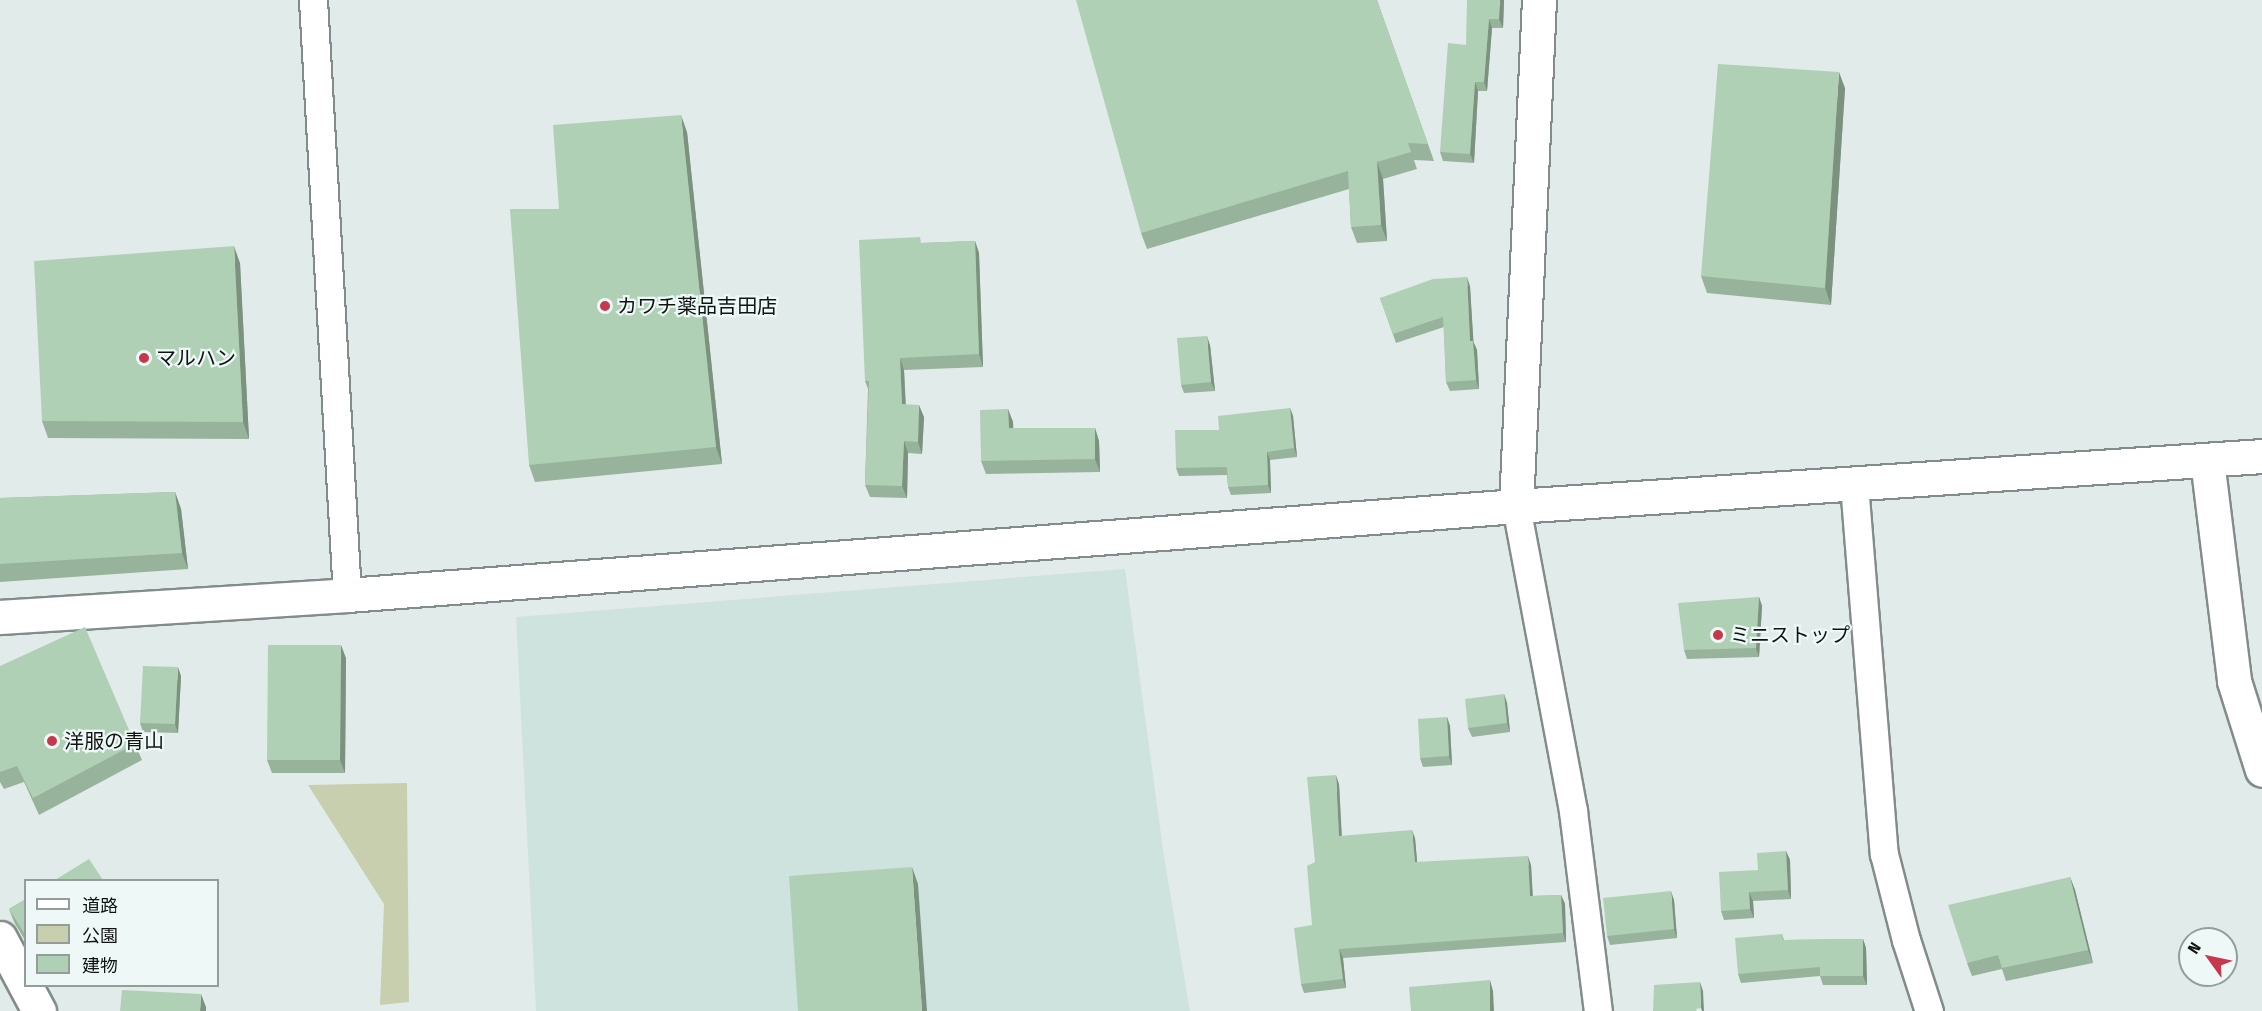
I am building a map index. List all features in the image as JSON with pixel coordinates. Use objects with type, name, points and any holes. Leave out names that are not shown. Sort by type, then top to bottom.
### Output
[{"type":"main road","points":[[1516,506],[1539,0]]},
{"type":"main road","points":[[0,617],[347,594],[1516,506],[2262,456]]},
{"type":"main road","points":[[2207,460],[2234,681],[2262,770]]},
{"type":"main road","points":[[0,938],[24,983]]},
{"type":"main road","points":[[26,987],[39,1011]]},
{"type":"street","points":[[313,0],[347,594]]},
{"type":"street","points":[[1854,484],[1884,854],[1906,940],[1929,1011]]},
{"type":"street","points":[[1516,506],[1573,811],[1598,1011]]},
{"type":"shaded area","points":[[1125,569],[1164,857],[1190,1011],[536,1011],[516,617]]},
{"type":"green space","points":[[407,783],[409,1002],[380,1005],[384,904],[308,785]]},
{"type":"building","points":[[1076,0],[1377,0],[1428,144],[1408,143],[1411,152],[1377,162],[1381,225],[1351,227],[1348,171],[1141,233]]},
{"type":"building","points":[[1467,0],[1500,0],[1499,19],[1489,19],[1484,82],[1475,82],[1470,154],[1440,152],[1448,43],[1466,45]]},
{"type":"building","points":[[1718,64],[1839,72],[1825,288],[1701,276]]},
{"type":"building","points":[[681,115],[716,447],[529,465],[510,209],[559,209],[553,125]]},
{"type":"building","points":[[920,237],[921,243],[975,241],[979,354],[900,358],[902,404],[919,405],[918,442],[904,441],[902,486],[865,485],[869,381],[865,381],[859,240]]},
{"type":"building","name":"マルハン","points":[[234,246],[243,422],[42,421],[34,261]]},
{"type":"building","points":[[1467,277],[1470,341],[1473,341],[1476,380],[1446,382],[1443,317],[1393,334],[1380,298],[1433,279]]},
{"type":"building","points":[[1207,336],[1211,382],[1181,385],[1177,338]]},
{"type":"building","points":[[1290,408],[1294,448],[1267,452],[1268,485],[1228,487],[1227,467],[1176,468],[1175,430],[1219,430],[1218,416]]},
{"type":"building","points":[[1008,409],[1009,428],[1095,428],[1095,459],[981,461],[980,410]]},
{"type":"building","points":[[175,492],[182,553],[0,564],[0,498]]},
{"type":"building","points":[[1759,597],[1756,648],[1684,650],[1678,603]]},
{"type":"building","points":[[85,627],[135,744],[33,798],[17,766],[0,772],[0,666]]},
{"type":"building","points":[[268,645],[341,645],[340,760],[267,760]]},
{"type":"building","points":[[143,666],[178,667],[175,724],[140,723]]},
{"type":"building","points":[[1504,694],[1507,723],[1468,728],[1465,699]]},
{"type":"building","points":[[1447,717],[1449,756],[1420,758],[1418,719]]},
{"type":"building","points":[[1336,775],[1339,836],[1412,830],[1415,862],[1528,856],[1530,896],[1561,895],[1563,933],[1339,949],[1343,979],[1301,984],[1294,928],[1312,925],[1307,866],[1315,862],[1307,777]]},
{"type":"building","points":[[1786,851],[1788,890],[1749,892],[1750,909],[1721,911],[1719,872],[1758,870],[1757,853]]},
{"type":"building","points":[[89,859],[102,879],[57,879]]},
{"type":"building","points":[[912,867],[922,1011],[798,1011],[789,876]]},
{"type":"building","points":[[2070,877],[2088,950],[2002,968],[1998,955],[1967,963],[1948,905]]},
{"type":"building","points":[[1671,891],[1674,929],[1607,936],[1603,898]]},
{"type":"building","points":[[24,900],[24,933],[9,909]]},
{"type":"building","points":[[1782,934],[1783,940],[1863,939],[1863,976],[1820,976],[1820,967],[1738,974],[1735,938]]},
{"type":"building","points":[[1490,980],[1490,1011],[1411,1011],[1409,987]]},
{"type":"building","points":[[1700,982],[1701,1008],[1696,1009],[1697,1011],[1653,1011],[1654,985]]},
{"type":"building","points":[[122,990],[201,994],[200,1011],[120,1011]]},
{"type":"place","name":"カワチ薬品吉田店","points":[[605,306]]},
{"type":"place","name":"マルハン","points":[[144,358]]},
{"type":"place","name":"ミニストップ","points":[[1718,635]]},
{"type":"place","name":"洋服の青山","points":[[52,741]]}]
